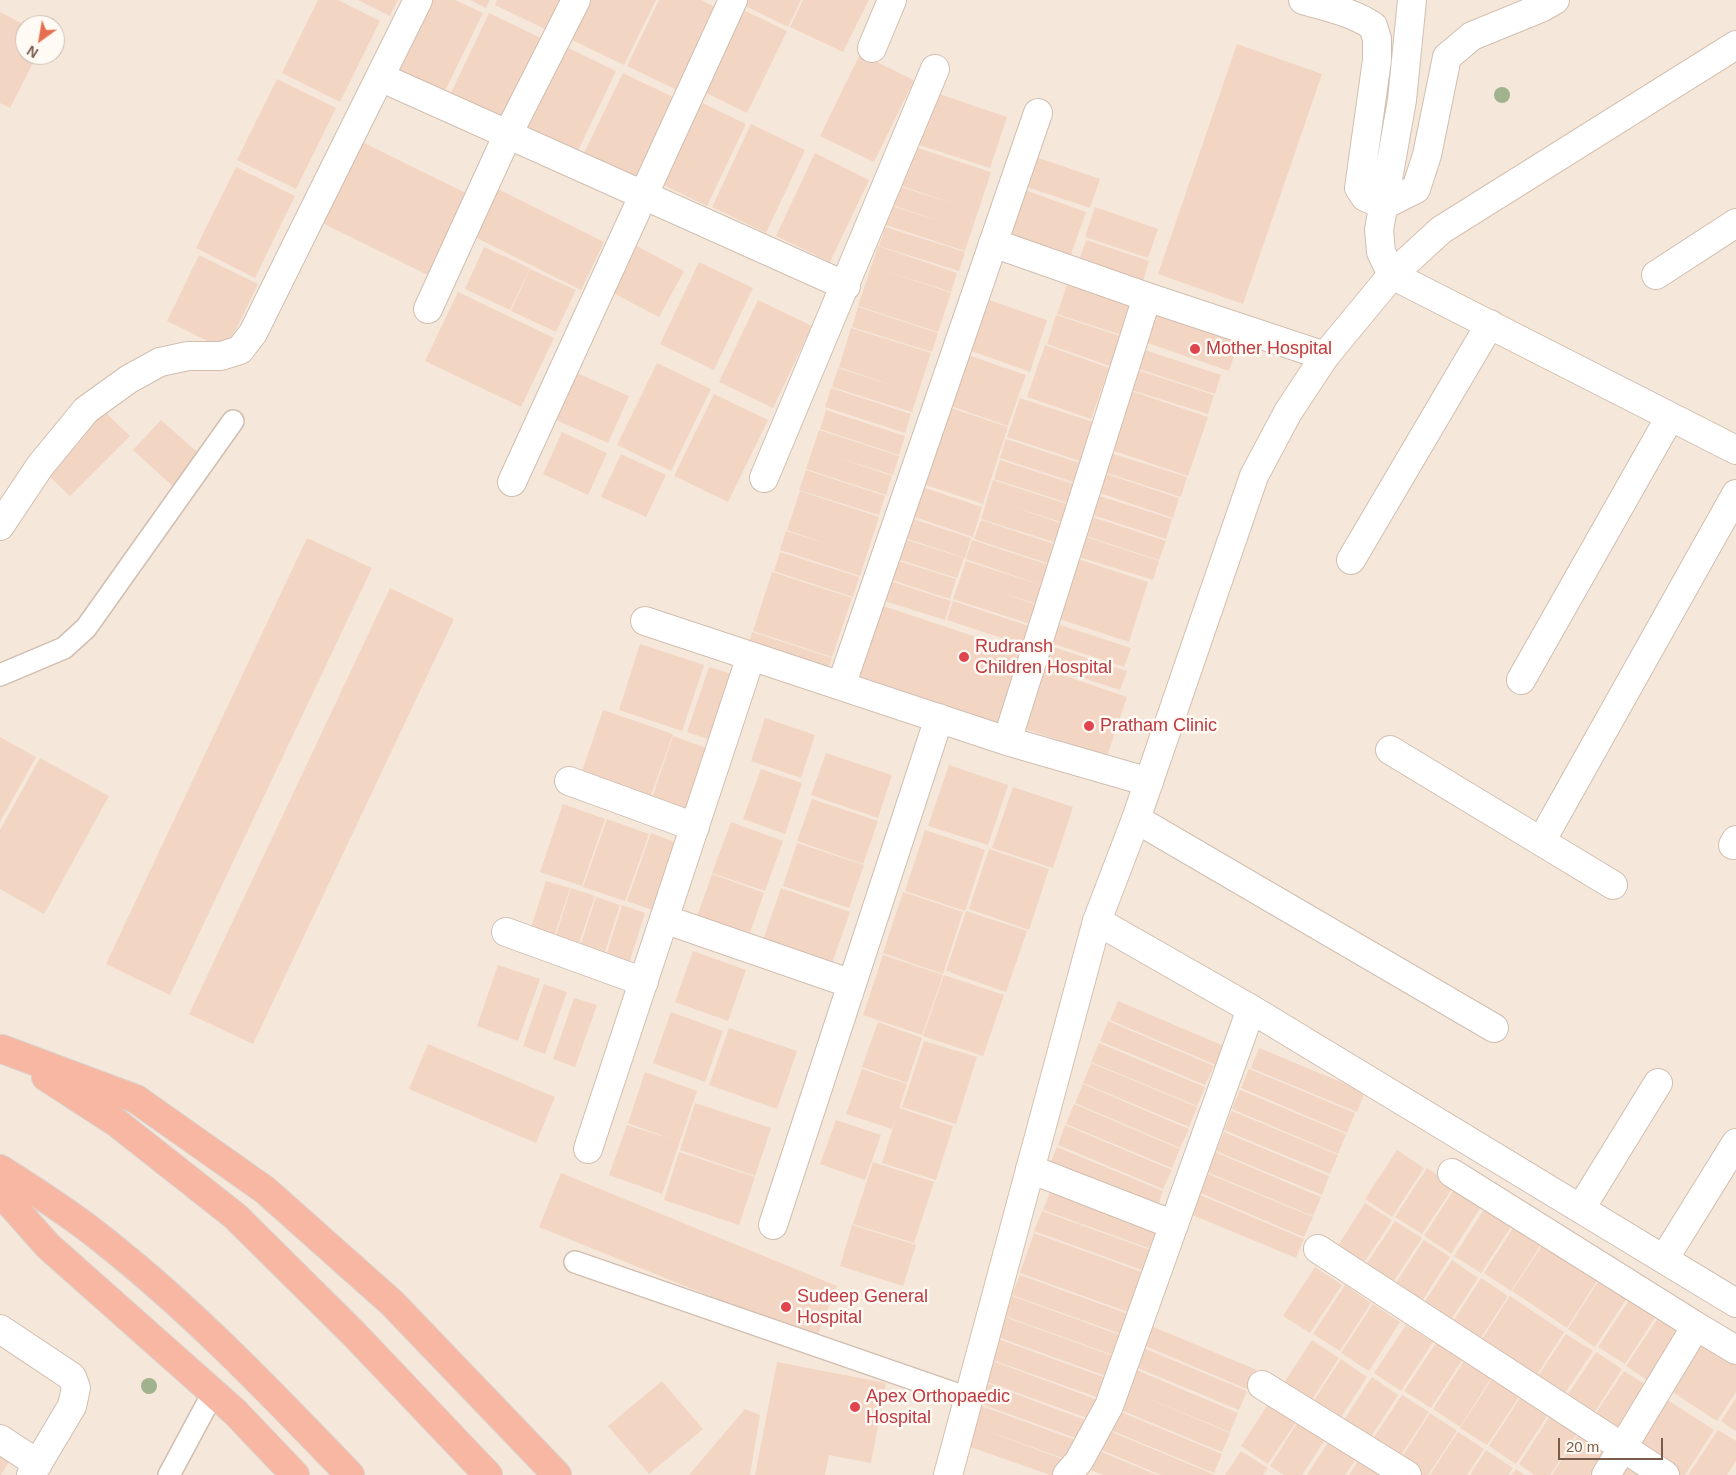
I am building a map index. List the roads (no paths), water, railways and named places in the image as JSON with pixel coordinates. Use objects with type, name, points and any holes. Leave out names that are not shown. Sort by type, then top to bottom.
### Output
[{"type":"highway","points":[[1,1048],[117,1122],[235,1216],[354,1334],[488,1475]]},
{"type":"highway","points":[[1,1048],[136,1099],[265,1190],[392,1303],[557,1475]]},
{"type":"highway","points":[[0,1169],[35,1191],[103,1240],[167,1295],[260,1381],[350,1475]]},
{"type":"highway","points":[[0,1192],[48,1246],[234,1412],[295,1475]]},
{"type":"street","points":[[0,526],[40,466],[86,410],[129,379],[160,362],[188,356],[221,356],[240,350],[253,334],[418,0]]},
{"type":"street","points":[[428,309],[508,134],[576,0]]},
{"type":"street","points":[[512,482],[733,0]]},
{"type":"street","points":[[872,48],[892,0]]},
{"type":"street","points":[[1303,0],[1346,13],[1362,19],[1373,26],[1377,39],[1377,60],[1359,188],[1364,198],[1416,189],[1427,155],[1447,56],[1472,36],[1556,0]]},
{"type":"street","points":[[1412,0],[1402,100],[1379,230],[1382,252],[1392,275],[1736,450]]},
{"type":"street","points":[[948,1475],[1097,921],[1136,819],[1254,476],[1288,412],[1325,356],[1392,275],[1441,230],[1736,46]]},
{"type":"street","points":[[764,478],[846,286],[935,69]]},
{"type":"street","points":[[380,77],[846,286]]},
{"type":"street","points":[[841,686],[1038,113]]},
{"type":"street","points":[[1656,275],[1736,223]]},
{"type":"street","points":[[993,243],[1325,356]]},
{"type":"street","points":[[1008,741],[1147,297]]},
{"type":"street","points":[[1350,560],[1490,324]]},
{"type":"street","points":[[1521,680],[1670,416]]},
{"type":"street","points":[[1542,840],[1736,494]]},
{"type":"street","points":[[646,621],[1008,741],[1149,782]]},
{"type":"street","points":[[588,1149],[752,656]]},
{"type":"street","points":[[773,1225],[939,718]]},
{"type":"street","points":[[1390,750],[1614,884]]},
{"type":"street","points":[[569,781],[695,828]]},
{"type":"street","points":[[1136,819],[1494,1028]]},
{"type":"street","points":[[664,919],[852,984]]},
{"type":"street","points":[[1097,921],[1252,1008],[1736,1303]]},
{"type":"street","points":[[506,932],[644,982]]},
{"type":"street","points":[[1067,1475],[1079,1461],[1108,1406],[1252,1008]]},
{"type":"street","points":[[1581,1208],[1658,1082]]},
{"type":"street","points":[[1664,1259],[1736,1144]]},
{"type":"street","points":[[1030,1169],[1174,1225]]},
{"type":"street","points":[[1452,1173],[1736,1350]]},
{"type":"street","points":[[1318,1249],[1665,1475]]},
{"type":"street","points":[[1606,1475],[1696,1326]]},
{"type":"street","points":[[0,1329],[72,1377],[76,1388],[72,1406],[35,1469],[0,1439]]},
{"type":"street","points":[[1262,1386],[1407,1475]]},
{"type":"lane","points":[[0,675],[64,648],[86,628],[233,421]]},
{"type":"lane","points":[[575,1262],[968,1398]]},
{"type":"lane","points":[[169,1475],[213,1393]]},
{"type":"place","name":"Mother Hospital","points":[[1195,349]]},
{"type":"place","name":"Rudransh Children Hospital","points":[[964,657]]},
{"type":"place","name":"Pratham Clinic","points":[[1089,726]]},
{"type":"place","name":"Sudeep General Hospital","points":[[786,1307]]},
{"type":"place","name":"Apex Orthopaedic Hospital","points":[[855,1407]]}]
